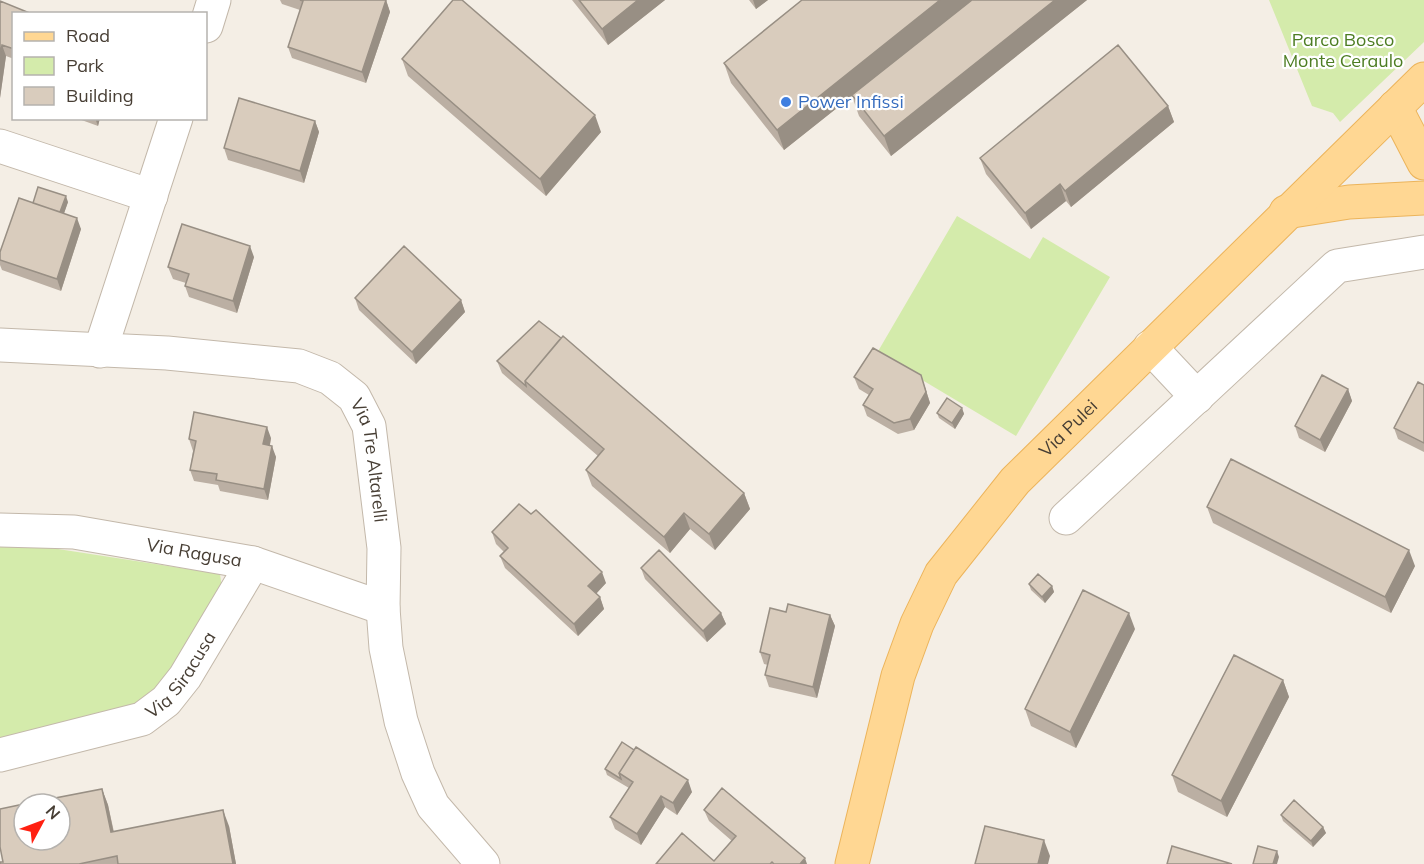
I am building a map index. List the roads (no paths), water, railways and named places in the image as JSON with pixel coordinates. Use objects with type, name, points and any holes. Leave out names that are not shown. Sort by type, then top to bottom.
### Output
[{"type":"main road","name":"Via Pulei","points":[[852,864],[898,676],[917,624],[941,574],[1015,481],[1286,212],[1409,112],[1424,80]]},
{"type":"main road","points":[[1409,112],[1424,163]]},
{"type":"main road","points":[[1286,212],[1349,202],[1424,198]]},
{"type":"street","points":[[207,23],[214,0]]},
{"type":"street","points":[[100,351],[175,120]]},
{"type":"street","points":[[0,146],[151,196]]},
{"type":"street","points":[[1066,518],[1337,266],[1424,252]]},
{"type":"street","name":"Via Tre Altarelli","points":[[0,345],[167,353],[299,366],[330,378],[354,397],[369,426],[384,548],[383,608],[386,648],[401,721],[418,773],[434,806],[482,864]]},
{"type":"street","points":[[1150,347],[1197,397]]},
{"type":"street","name":"Via Ragusa","points":[[0,531],[74,532],[253,563],[383,608]]},
{"type":"street","name":"Via Siracusa","points":[[0,755],[142,719],[166,701],[185,677],[253,563]]},
{"type":"place","name":"Power Infissi","points":[[786,102]]},
{"type":"park label","name":"Parco Bosco Monte Ceraulo","points":[[1343,50]]}]
